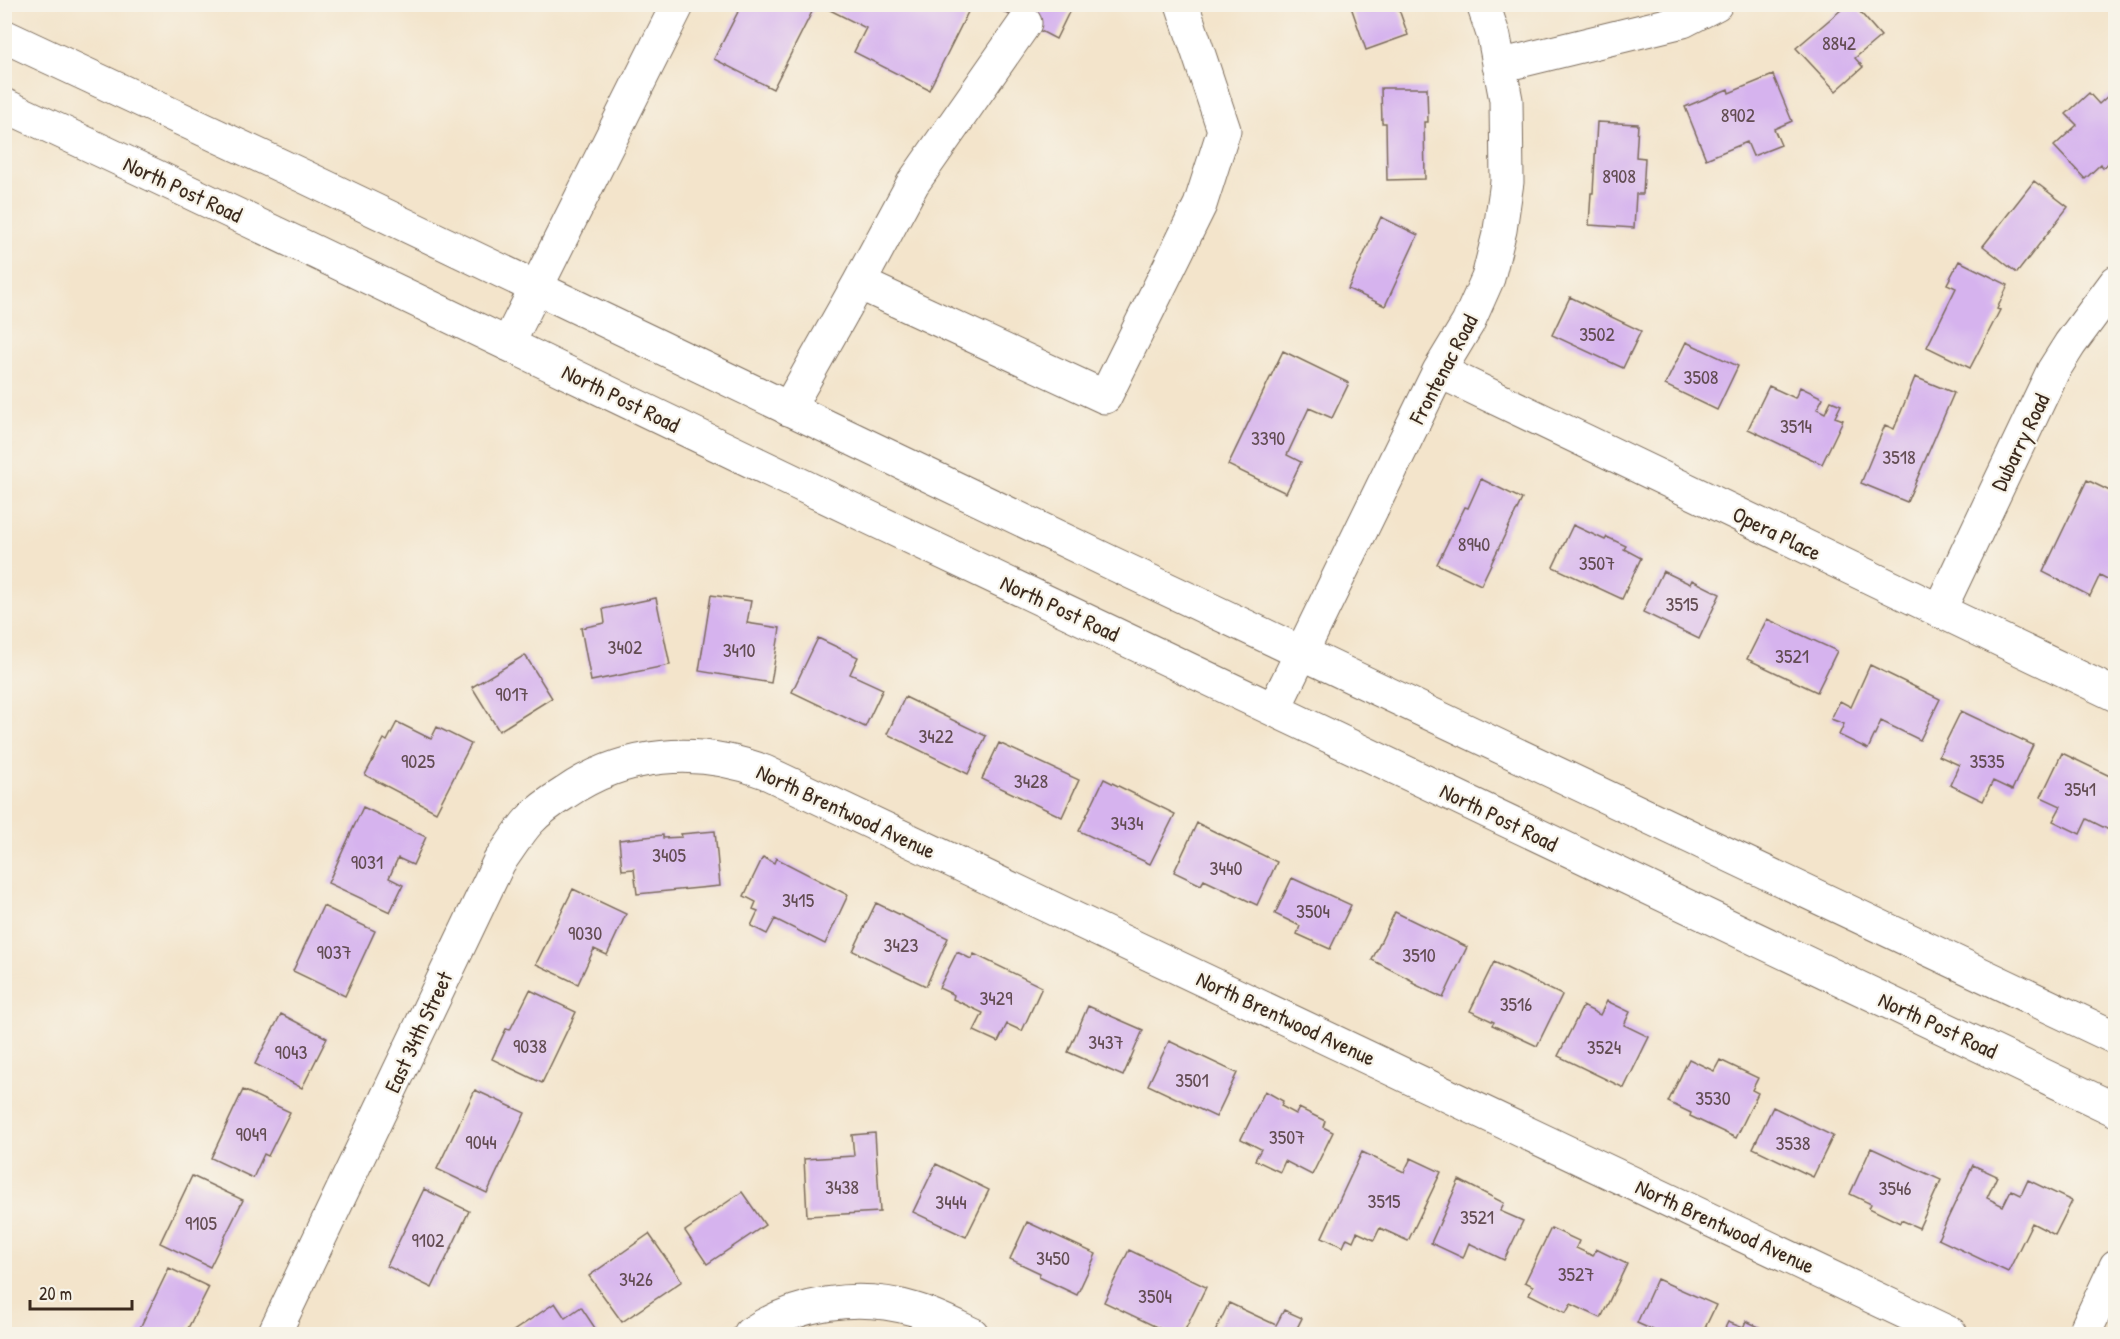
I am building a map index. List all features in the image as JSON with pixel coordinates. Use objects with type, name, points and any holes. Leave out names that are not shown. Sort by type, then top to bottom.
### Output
[{"type":"main road","points":[[508,344],[678,4]]},
{"type":"main road","points":[[859,283],[1105,397],[1200,205],[1224,130],[1182,4]]},
{"type":"main road","name":"Frontenac Road","points":[[1274,709],[1439,371],[1475,308],[1490,270],[1500,230],[1507,182],[1506,100],[1494,37],[1483,4]]},
{"type":"main road","points":[[1499,66],[1683,21],[1716,4]]},
{"type":"main road","points":[[788,409],[913,183],[1025,23]]},
{"type":"main road","points":[[4,36],[2115,1038]]},
{"type":"main road","name":"North Post Road","points":[[4,105],[2115,1110]]},
{"type":"main road","name":"Dubarry Road","points":[[1939,611],[2053,372],[2070,344],[2115,282]]},
{"type":"main road","name":"Opera Place","points":[[1439,371],[2115,695]]},
{"type":"main road","name":"North Brentwood Avenue","points":[[608,769],[639,760],[670,755],[720,759],[765,772],[1951,1335]]},
{"type":"main road","name":"East 34th Street","points":[[274,1335],[499,862],[527,822],[539,811],[579,783],[608,769]]},
{"type":"main road","points":[[2084,1335],[2115,1266]]},
{"type":"main road","points":[[750,1335],[781,1316],[846,1301],[880,1302],[913,1309],[972,1335]]},
{"type":"building","points":[[742,4],[816,4],[773,89],[714,59]]},
{"type":"building","points":[[818,4],[972,4],[929,90],[854,52],[866,28]]},
{"type":"building","points":[[989,4],[1073,4],[1056,39]]},
{"type":"building","points":[[1350,4],[1397,4],[1408,35],[1366,50]]},
{"type":"building","points":[[1848,4],[1853,4],[1881,36],[1855,58],[1863,67],[1836,91],[1796,48]]},
{"type":"building","points":[[1773,75],[1792,121],[1774,129],[1781,145],[1753,156],[1747,142],[1706,159],[1685,107],[1728,89],[1729,93]]},
{"type":"building","points":[[1381,88],[1427,88],[1428,122],[1424,122],[1425,179],[1387,180],[1386,123],[1382,123]]},
{"type":"building","points":[[2089,93],[2099,104],[2110,94],[2116,100],[2116,156],[2103,168],[2101,164],[2085,179],[2054,146],[2077,125],[2066,114]]},
{"type":"building","points":[[1597,122],[1638,124],[1636,157],[1645,158],[1643,194],[1636,194],[1634,228],[1589,225]]},
{"type":"building","points":[[2034,181],[2068,207],[2017,273],[1983,246]]},
{"type":"building","points":[[1381,217],[1418,235],[1385,306],[1348,289]]},
{"type":"building","points":[[1959,261],[2008,285],[1997,309],[2000,310],[1970,368],[1927,347],[1956,288],[1947,284]]},
{"type":"building","points":[[1570,297],[1641,331],[1623,368],[1552,335]]},
{"type":"building","points":[[1686,342],[1738,366],[1717,410],[1665,385]]},
{"type":"building","points":[[1283,351],[1349,383],[1332,418],[1309,408],[1287,455],[1301,462],[1286,493],[1228,465]]},
{"type":"building","points":[[1915,377],[1954,393],[1907,502],[1861,483],[1885,425],[1894,429]]},
{"type":"building","points":[[1769,386],[1795,398],[1800,387],[1823,398],[1817,409],[1825,413],[1831,401],[1841,405],[1835,417],[1843,420],[1822,464],[1748,429]]},
{"type":"building","points":[[1481,479],[1522,499],[1481,585],[1437,564]]},
{"type":"building","points":[[2087,480],[2116,494],[2116,542],[2111,552],[2116,554],[2116,572],[2111,581],[2100,575],[2090,596],[2043,572]]},
{"type":"building","points":[[1573,525],[1605,540],[1607,537],[1626,546],[1624,549],[1641,558],[1622,599],[1553,567]]},
{"type":"building","points":[[1663,571],[1690,584],[1692,580],[1720,594],[1699,639],[1643,612]]},
{"type":"building","points":[[711,595],[751,601],[747,623],[780,628],[771,683],[699,671]]},
{"type":"building","points":[[656,598],[670,665],[591,681],[581,628],[605,623],[603,609]]},
{"type":"building","points":[[1767,619],[1837,651],[1817,692],[1747,659]]},
{"type":"building","points":[[818,638],[858,657],[850,674],[883,689],[865,727],[792,692]]},
{"type":"building","points":[[525,655],[552,698],[499,731],[472,687]]},
{"type":"building","points":[[1870,665],[1940,699],[1920,740],[1881,721],[1868,749],[1839,735],[1844,724],[1831,719],[1840,701],[1851,707]]},
{"type":"building","points":[[905,697],[986,736],[968,774],[887,734]]},
{"type":"building","points":[[1961,711],[2033,745],[2012,790],[1993,781],[1983,801],[1950,785],[1959,765],[1939,756]]},
{"type":"building","points":[[397,722],[431,739],[437,727],[471,744],[436,812],[365,775],[384,739],[387,741]]},
{"type":"building","points":[[999,743],[1079,780],[1062,817],[982,779]]},
{"type":"building","points":[[2062,753],[2116,779],[2116,817],[2109,830],[2087,819],[2080,834],[2053,821],[2061,806],[2041,797]]},
{"type":"building","points":[[1104,779],[1175,814],[1150,864],[1079,831]]},
{"type":"building","points":[[363,807],[426,837],[413,865],[398,858],[389,878],[403,885],[390,912],[328,883]]},
{"type":"building","points":[[1197,823],[1277,862],[1257,905],[1204,880],[1201,885],[1174,872]]},
{"type":"building","points":[[715,831],[720,886],[637,894],[634,869],[622,870],[619,840],[663,835],[663,838],[682,837],[681,834]]},
{"type":"building","points":[[763,857],[774,863],[776,858],[848,895],[825,944],[775,919],[767,934],[751,926],[758,911],[753,909],[756,902],[744,896]]},
{"type":"building","points":[[1292,878],[1351,905],[1330,949],[1297,934],[1300,926],[1275,914]]},
{"type":"building","points":[[573,889],[626,914],[607,955],[594,949],[578,984],[536,964]]},
{"type":"building","points":[[876,903],[948,938],[926,986],[853,951]]},
{"type":"building","points":[[323,906],[375,931],[345,996],[293,971]]},
{"type":"building","points":[[1395,912],[1467,947],[1443,998],[1372,960]]},
{"type":"building","points":[[957,952],[971,959],[974,954],[1042,987],[1022,1031],[1007,1024],[998,1042],[974,1031],[983,1013],[953,999],[954,995],[939,988]]},
{"type":"building","points":[[1494,962],[1562,995],[1537,1046],[1492,1025],[1494,1022],[1470,1011]]},
{"type":"building","points":[[530,990],[576,1012],[542,1083],[492,1059],[506,1029],[510,1030]]},
{"type":"building","points":[[1607,1001],[1630,1012],[1624,1025],[1649,1037],[1624,1088],[1558,1056],[1583,1006],[1600,1015]]},
{"type":"building","points":[[1088,1006],[1143,1030],[1123,1076],[1068,1052]]},
{"type":"building","points":[[281,1014],[327,1038],[302,1088],[255,1064]]},
{"type":"building","points":[[1169,1041],[1237,1073],[1216,1117],[1148,1085]]},
{"type":"building","points":[[1689,1059],[1714,1071],[1720,1060],[1758,1078],[1752,1090],[1758,1093],[1736,1138],[1690,1116],[1691,1113],[1668,1102]]},
{"type":"building","points":[[243,1090],[290,1112],[268,1156],[264,1154],[253,1178],[211,1158]]},
{"type":"building","points":[[475,1090],[525,1113],[487,1193],[437,1169]]},
{"type":"building","points":[[1265,1091],[1283,1101],[1281,1106],[1296,1114],[1299,1108],[1325,1121],[1323,1127],[1333,1132],[1312,1175],[1285,1161],[1280,1172],[1255,1160],[1261,1149],[1241,1139]]},
{"type":"building","points":[[1773,1107],[1833,1136],[1813,1177],[1753,1148]]},
{"type":"building","points":[[875,1133],[880,1212],[807,1216],[804,1159],[854,1156],[852,1135]]},
{"type":"building","points":[[1871,1148],[1941,1180],[1919,1228],[1901,1220],[1900,1223],[1869,1208],[1871,1204],[1850,1194]]},
{"type":"building","points":[[1362,1152],[1404,1172],[1411,1158],[1441,1172],[1408,1241],[1380,1228],[1374,1240],[1357,1232],[1353,1241],[1347,1238],[1343,1247],[1322,1237]]},
{"type":"building","points":[[936,1164],[989,1190],[966,1237],[913,1212]]},
{"type":"building","points":[[1973,1165],[1997,1176],[1987,1198],[2003,1206],[2011,1190],[2021,1195],[2028,1180],[2072,1201],[2055,1235],[2032,1223],[2008,1272],[1938,1239]]},
{"type":"building","points":[[192,1176],[243,1200],[210,1267],[160,1243]]},
{"type":"building","points":[[1459,1180],[1504,1203],[1500,1211],[1523,1221],[1504,1260],[1469,1243],[1463,1258],[1431,1243]]},
{"type":"building","points":[[424,1189],[469,1211],[432,1288],[387,1266]]},
{"type":"building","points":[[742,1192],[765,1225],[707,1264],[685,1231]]},
{"type":"building","points":[[1027,1222],[1096,1254],[1077,1295],[1039,1277],[1040,1273],[1010,1259]]},
{"type":"building","points":[[1551,1228],[1579,1241],[1576,1248],[1593,1256],[1596,1249],[1627,1264],[1601,1318],[1571,1304],[1566,1313],[1529,1294],[1533,1286],[1525,1282]]},
{"type":"building","points":[[649,1234],[682,1281],[622,1322],[589,1276]]},
{"type":"building","points":[[1129,1250],[1206,1287],[1183,1334],[1171,1334],[1104,1302]]},
{"type":"building","points":[[169,1268],[209,1287],[185,1334],[137,1334]]},
{"type":"building","points":[[1657,1279],[1716,1305],[1702,1334],[1662,1334],[1637,1323]]},
{"type":"building","points":[[555,1303],[565,1318],[581,1307],[599,1334],[509,1334]]},
{"type":"building","points":[[1229,1303],[1276,1325],[1284,1310],[1302,1318],[1294,1334],[1214,1334]]},
{"type":"building","points":[[1746,1321],[1774,1334],[1722,1334],[1728,1322],[1743,1328]]}]
